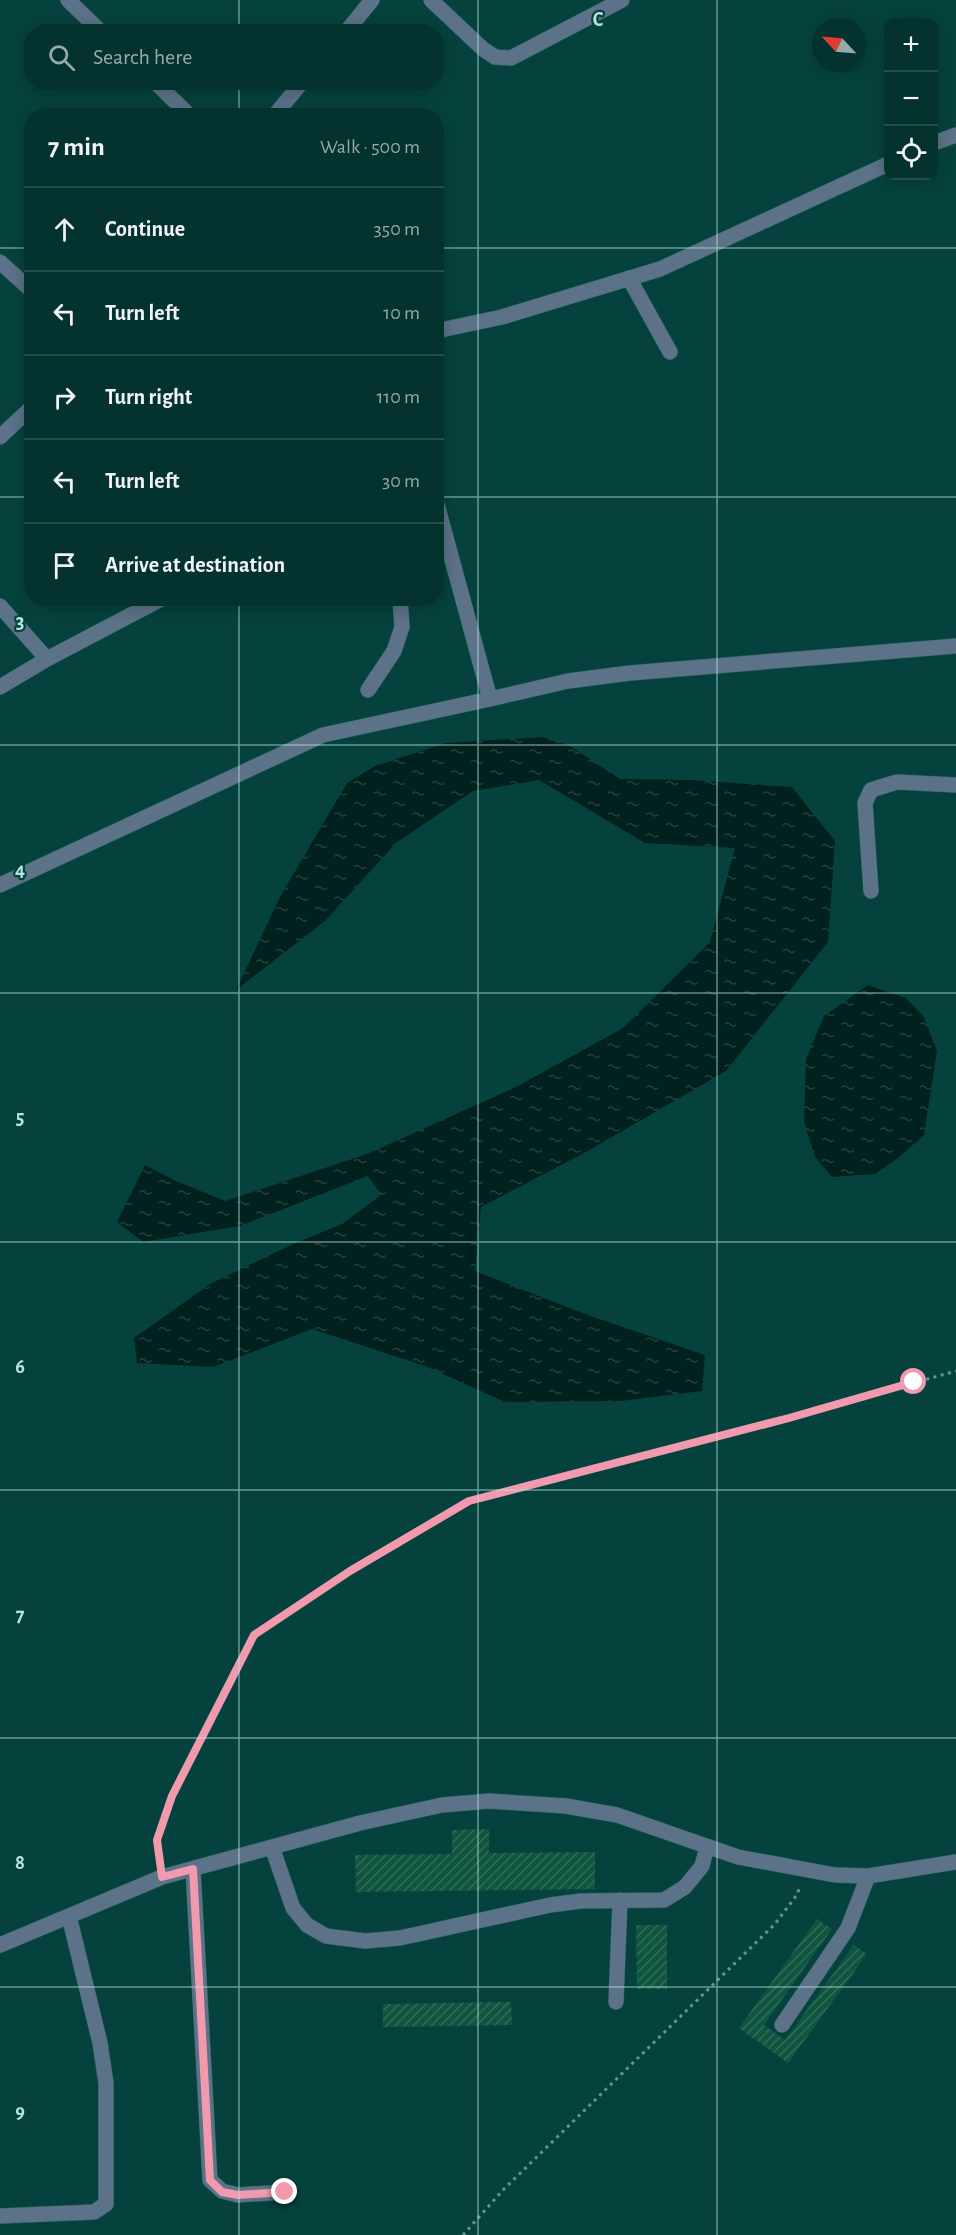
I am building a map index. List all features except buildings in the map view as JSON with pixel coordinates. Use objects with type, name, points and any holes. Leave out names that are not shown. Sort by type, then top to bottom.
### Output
[{"type":"street","points":[[68,0],[94,24]]},
{"type":"street","points":[[352,24],[372,0]]},
{"type":"street","points":[[432,0],[483,49],[495,57],[511,58],[622,0]]},
{"type":"street","points":[[164,90],[182,108]]},
{"type":"street","points":[[281,108],[295,90]]},
{"type":"street","points":[[938,141],[956,135]]},
{"type":"street","points":[[444,329],[502,317],[660,269],[884,166]]},
{"type":"street","points":[[0,262],[24,284]]},
{"type":"street","points":[[629,278],[670,352]]},
{"type":"street","points":[[0,437],[24,414]]},
{"type":"street","points":[[444,530],[490,699]]},
{"type":"street","points":[[0,606],[47,659]]},
{"type":"street","points":[[0,687],[47,659],[148,606]]},
{"type":"street","points":[[368,690],[394,651],[402,627],[401,606]]},
{"type":"street","points":[[0,885],[323,735],[568,681],[630,673],[956,646]]},
{"type":"street","points":[[871,891],[865,803],[871,790],[897,782],[956,785]]},
{"type":"street","points":[[0,1945],[162,1877],[360,1823],[442,1805],[489,1801],[567,1806],[617,1815],[738,1857],[835,1875],[868,1876],[956,1862]]},
{"type":"street","points":[[272,1847],[293,1908],[308,1924],[327,1936],[365,1941],[400,1938],[550,1905],[581,1901],[664,1900],[685,1887],[702,1866],[707,1847]]},
{"type":"street","points":[[193,1869],[210,2180],[222,2192],[238,2195],[285,2192]]},
{"type":"street","points":[[782,2025],[848,1928],[868,1876]]},
{"type":"street","points":[[616,2002],[620,1900]]},
{"type":"street","points":[[0,2216],[94,2212],[106,2204],[106,2083],[100,2043],[69,1916]]},
{"type":"path","points":[[162,1877],[157,1840],[172,1796],[254,1635],[350,1571],[469,1501],[789,1418],[956,1371]]},
{"type":"path","points":[[463,2235],[503,2190],[775,1924],[796,1896],[807,1870]]},
{"type":"water","points":[[543,737],[570,746],[620,779],[690,780],[792,787],[835,841],[828,942],[726,1071],[586,1152],[481,1207],[475,1271],[585,1314],[705,1355],[702,1391],[622,1401],[505,1402],[425,1366],[312,1329],[213,1367],[137,1363],[134,1338],[210,1284],[291,1245],[342,1224],[381,1195],[368,1176],[240,1226],[143,1242],[117,1222],[145,1165],[225,1201],[367,1154],[516,1087],[623,1028],[710,942],[735,848],[645,843],[539,780],[473,791],[396,843],[325,921],[236,990],[280,897],[347,783],[375,766],[446,743]]},
{"type":"water","points":[[868,985],[906,998],[924,1017],[937,1051],[924,1135],[898,1158],[875,1174],[832,1177],[815,1157],[804,1122],[806,1059],[824,1016]]},
{"type":"route","points":[[285,2192],[238,2195],[222,2192],[210,2180],[193,1869],[162,1877],[157,1840],[172,1796],[254,1635],[350,1571],[469,1501],[789,1418],[914,1382]]}]
